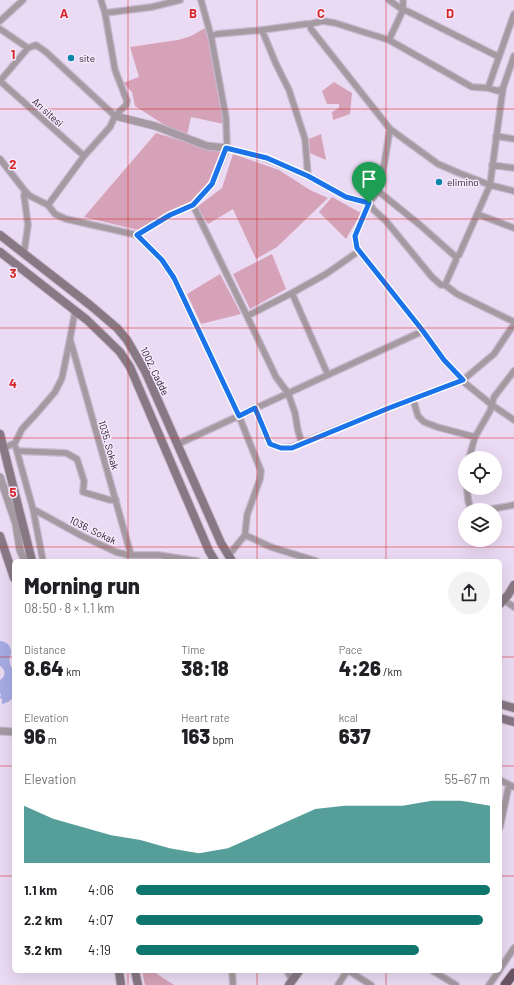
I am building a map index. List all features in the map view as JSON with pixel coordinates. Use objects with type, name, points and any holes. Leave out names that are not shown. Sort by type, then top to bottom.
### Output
[{"type":"highway","points":[[505,985],[514,973]]},
{"type":"main road","name":"1002. Cadde","points":[[0,235],[117,328],[132,347],[145,371],[178,444],[220,543],[230,558]]},
{"type":"main road","name":"1002. Cadde","points":[[0,252],[75,310],[120,352],[130,367],[214,559]]},
{"type":"main road","points":[[16,264],[24,253]]},
{"type":"main road","points":[[75,310],[83,300]]},
{"type":"main road","points":[[0,434],[32,559]]},
{"type":"main road","points":[[165,450],[178,444]]},
{"type":"main road","points":[[0,536],[12,572]]},
{"type":"main road","points":[[502,602],[514,585]]},
{"type":"main road","points":[[502,705],[514,708]]},
{"type":"main road","points":[[502,719],[514,722]]},
{"type":"main road","points":[[118,973],[121,985]]},
{"type":"main road","points":[[136,973],[138,985]]},
{"type":"main road","points":[[290,983],[298,973]]},
{"type":"street","points":[[0,21],[23,0]]},
{"type":"street","points":[[48,205],[84,156],[110,126],[115,116],[126,105],[127,101],[115,70],[105,13],[101,0]]},
{"type":"street","points":[[105,13],[152,7],[180,0]]},
{"type":"street","points":[[137,235],[170,215],[193,205],[212,184],[226,148],[226,118],[211,36],[201,0]]},
{"type":"street","points":[[389,0],[403,10],[499,57]]},
{"type":"street","points":[[389,40],[403,10],[403,0]]},
{"type":"street","points":[[488,88],[514,14]]},
{"type":"street","points":[[211,36],[324,21],[335,22],[389,40],[472,87],[488,88],[498,91],[503,88]]},
{"type":"street","points":[[310,24],[311,29],[390,130],[438,164],[458,174],[490,185],[514,191]]},
{"type":"street","points":[[0,29],[28,48]]},
{"type":"street","points":[[262,30],[289,90],[305,139],[308,176]]},
{"type":"street","points":[[0,81],[28,48],[36,45],[46,52],[115,116],[155,126],[207,146],[226,148],[267,158],[308,176],[346,197],[369,203],[386,221],[432,277],[441,285],[445,285],[457,294],[514,323],[494,354],[463,380],[389,408],[292,448],[281,448],[270,444],[255,408]]},
{"type":"street","points":[[445,285],[456,257],[459,255],[490,185],[503,88],[514,56]]},
{"type":"street","name":"Arı sitesi","points":[[0,81],[84,156]]},
{"type":"street","points":[[390,130],[378,190],[369,203],[355,236],[357,248],[423,331],[444,360],[463,380],[492,405],[514,420]]},
{"type":"street","points":[[496,136],[514,139]]},
{"type":"street","points":[[0,159],[30,196],[48,205],[56,214],[66,220],[137,235],[162,260],[174,278],[239,416],[260,471],[260,479],[247,515],[245,535],[230,558]]},
{"type":"street","points":[[492,165],[514,168]]},
{"type":"street","points":[[378,190],[456,257]]},
{"type":"street","points":[[24,253],[28,225],[24,194],[25,191]]},
{"type":"street","points":[[193,205],[248,316],[276,377],[288,393],[296,413],[298,431],[302,443]]},
{"type":"street","points":[[477,214],[514,228]]},
{"type":"street","points":[[248,316],[326,274],[359,251]]},
{"type":"street","points":[[292,293],[328,375]]},
{"type":"street","points":[[4,448],[15,443],[22,429],[55,392],[62,378],[75,310]]},
{"type":"street","points":[[178,444],[423,331]]},
{"type":"street","name":"1035. Sokak","points":[[70,339],[116,500],[134,555],[137,559]]},
{"type":"street","points":[[471,451],[475,437],[490,411],[494,398],[514,371]]},
{"type":"street","points":[[413,399],[418,416],[424,422],[475,437]]},
{"type":"street","points":[[15,443],[33,509],[43,559]]},
{"type":"street","points":[[17,450],[66,453],[77,459],[84,481],[84,492],[110,500],[116,500]]},
{"type":"street","points":[[0,477],[16,524],[20,550],[24,559]]},
{"type":"street","points":[[502,507],[514,505]]},
{"type":"street","name":"1036. Sokak","points":[[33,509],[116,552],[134,555],[158,554],[186,559]]},
{"type":"street","points":[[245,535],[271,547],[310,559]]},
{"type":"street","points":[[502,602],[514,607]]},
{"type":"street","points":[[0,731],[12,732]]},
{"type":"street","points":[[502,781],[511,786],[502,820]]},
{"type":"street","points":[[502,966],[514,948]]},
{"type":"street","points":[[232,973],[233,985]]},
{"type":"street","points":[[288,973],[290,983]]},
{"type":"street","points":[[338,985],[347,973]]},
{"type":"street","points":[[351,973],[371,985]]},
{"type":"street","points":[[436,973],[456,985]]},
{"type":"street","points":[[490,985],[498,973]]},
{"type":"shaded area","points":[[207,27],[224,124],[191,117],[187,135],[174,131],[135,106],[132,92],[123,83],[139,77],[130,47],[178,40],[191,36]]},
{"type":"shaded area","points":[[334,82],[352,93],[350,114],[333,120],[332,112],[339,108],[339,104],[327,104],[322,91]]},
{"type":"shaded area","points":[[156,133],[206,148],[222,150],[209,183],[194,200],[138,230],[84,217]]},
{"type":"shaded area","points":[[321,134],[326,160],[310,153],[309,139]]},
{"type":"shaded area","points":[[233,154],[279,170],[310,190],[328,198],[277,247],[256,259],[233,209],[208,224],[197,207],[222,188]]},
{"type":"shaded area","points":[[332,197],[361,213],[346,239],[319,212]]},
{"type":"shaded area","points":[[272,254],[286,289],[250,309],[233,274]]},
{"type":"shaded area","points":[[220,274],[241,314],[201,324],[187,294]]},
{"type":"shaded area","points":[[142,973],[156,973],[174,985],[145,985]]},
{"type":"water","points":[[0,641],[2,641],[9,645],[11,649],[10,665],[12,668],[12,699],[2,704],[2,699],[0,698],[0,680],[4,673],[0,666]]},
{"type":"place","name":"site","points":[[71,58]]},
{"type":"place","name":"elimino","points":[[439,182]]},
{"type":"route","points":[[226,148],[267,158],[308,176],[346,197],[369,203],[355,236],[357,248],[423,331],[444,360],[463,380],[389,408],[292,448],[281,448],[270,444],[255,408],[239,416],[174,278],[162,260],[137,235],[170,215],[193,205],[212,184],[226,148]]}]
